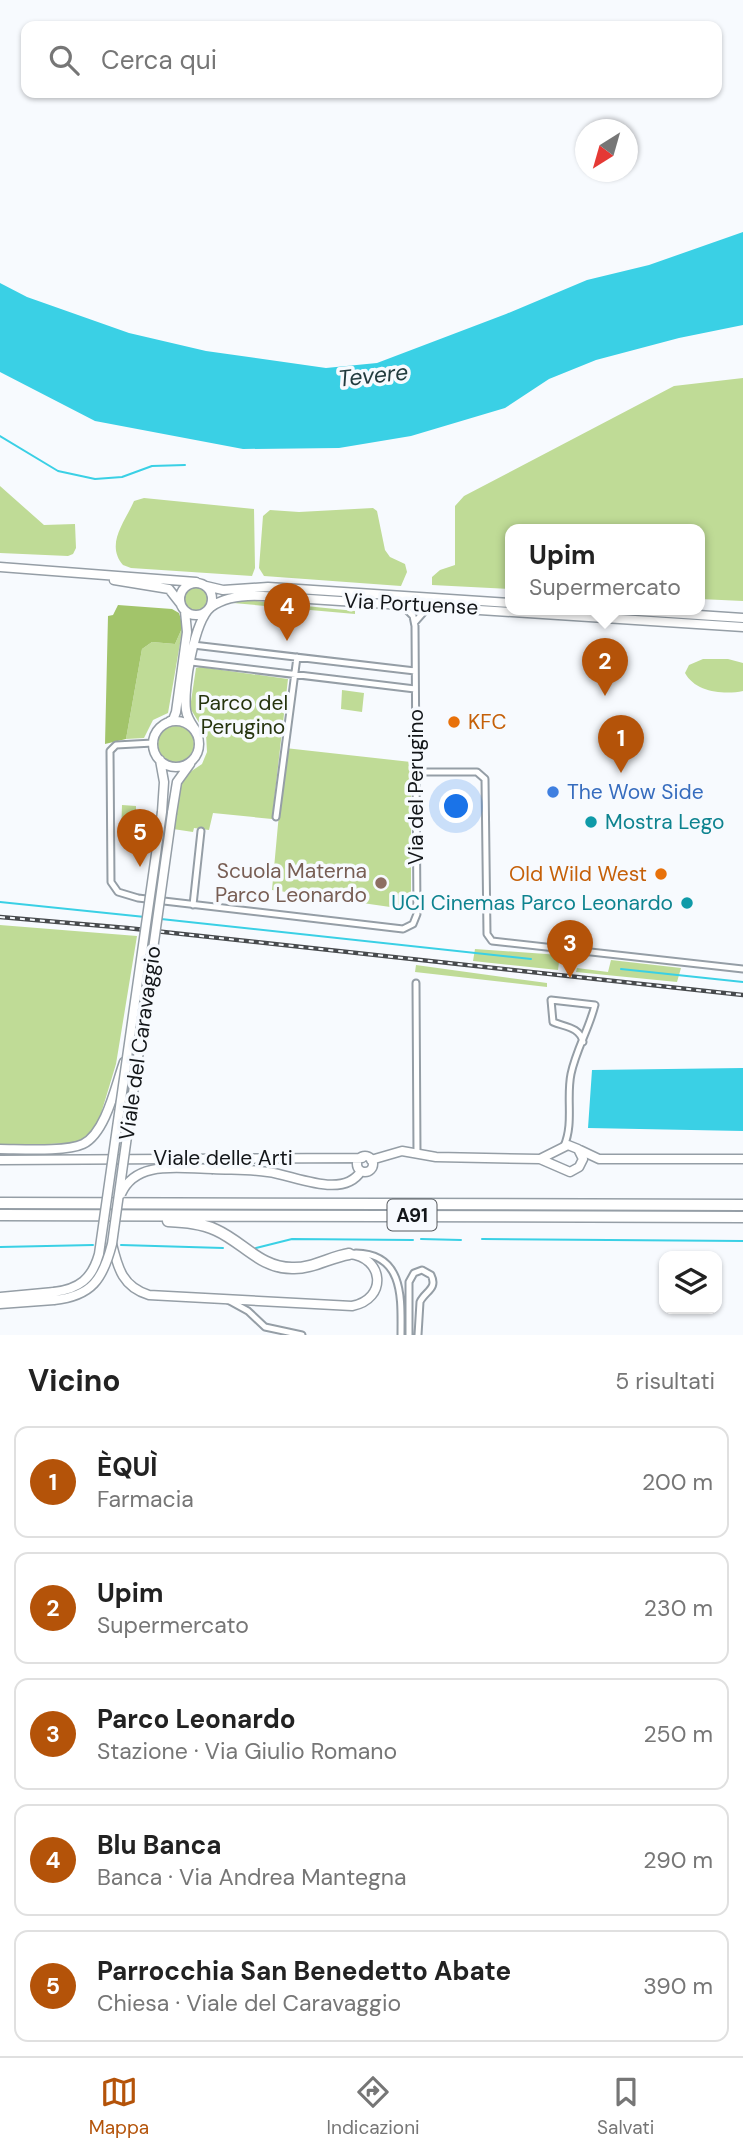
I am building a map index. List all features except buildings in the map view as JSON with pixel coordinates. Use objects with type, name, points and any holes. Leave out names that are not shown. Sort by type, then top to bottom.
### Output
[{"type":"highway","name":"A91","points":[[0,1203],[743,1206]]},
{"type":"highway","name":"A91","points":[[0,1215],[743,1217]]},
{"type":"highway","points":[[80,1216],[201,1224],[222,1233],[262,1260],[286,1268],[306,1268],[349,1254]]},
{"type":"street","points":[[0,567],[196,582],[206,586],[212,600],[199,624],[193,645],[186,708],[188,719],[200,742],[200,749],[187,765],[173,767],[160,760],[155,754],[153,743],[158,729],[173,720],[176,712],[187,632],[182,607],[183,589],[196,582]]},
{"type":"street","points":[[84,573],[169,589],[182,607],[199,615],[208,610]]},
{"type":"street","name":"Via Portuense","points":[[206,586],[223,590],[268,587],[505,603]]},
{"type":"street","name":"Via Portuense","points":[[208,610],[228,599],[258,595],[505,610]]},
{"type":"street","points":[[398,603],[410,611],[415,622]]},
{"type":"street","points":[[415,622],[431,605]]},
{"type":"street","name":"Via Portuense","points":[[573,615],[743,627]]},
{"type":"street","points":[[698,615],[743,618]]},
{"type":"street","name":"Via del Perugino","points":[[153,743],[116,745],[111,748],[111,882],[118,892],[138,898],[193,905],[403,929],[410,927],[417,916],[415,622]]},
{"type":"street","points":[[193,645],[415,671]]},
{"type":"street","points":[[276,817],[297,657]]},
{"type":"street","points":[[191,662],[415,689]]},
{"type":"street","points":[[368,682],[370,666]]},
{"type":"street","points":[[170,721],[184,722],[195,729]]},
{"type":"street","name":"Viale del Caravaggio","points":[[54,1296],[84,1282],[92,1273],[98,1259],[162,812],[164,782],[160,760]]},
{"type":"street","name":"Viale del Caravaggio","points":[[54,1296],[76,1296],[94,1284],[105,1270],[112,1244],[177,782],[193,760]]},
{"type":"street","points":[[416,772],[477,772],[485,779],[487,934],[491,940],[743,970]]},
{"type":"street","points":[[193,905],[201,831]]},
{"type":"street","points":[[416,983],[416,1153]]},
{"type":"street","points":[[557,1165],[560,1149],[569,1130],[572,1071],[590,1024],[594,1005],[551,1000],[553,1022],[582,1030],[590,1024]]},
{"type":"street","points":[[573,1028],[583,1042]]},
{"type":"street","points":[[0,1149],[66,1147],[86,1142],[99,1129],[126,1055]]},
{"type":"street","points":[[569,1130],[583,1159],[579,1167]]},
{"type":"street","points":[[540,1158],[560,1149],[578,1149],[599,1159]]},
{"type":"street","points":[[117,1211],[124,1187],[142,1172],[171,1168],[264,1171],[333,1185],[351,1181],[361,1171],[370,1170],[371,1160],[394,1152],[443,1157],[540,1158],[566,1172],[599,1159],[743,1159]]},
{"type":"street","points":[[361,1171],[357,1165],[362,1157]]},
{"type":"street","name":"Viale delle Arti","points":[[0,1160],[368,1157],[371,1160]]},
{"type":"street","points":[[112,1244],[122,1278],[133,1288],[149,1296],[352,1306],[360,1304],[375,1291],[377,1275],[374,1267],[365,1258],[349,1254]]},
{"type":"street","points":[[349,1254],[372,1255],[383,1261],[394,1274],[401,1300],[401,1335]]},
{"type":"street","points":[[409,1335],[409,1282],[414,1273],[422,1270],[429,1273],[434,1283],[420,1301],[418,1335]]},
{"type":"street","points":[[0,1297],[54,1296]]},
{"type":"street","points":[[0,1304],[54,1296]]},
{"type":"street","points":[[227,1299],[248,1311],[265,1327],[302,1335]]},
{"type":"green space","points":[[743,378],[743,601],[705,599],[705,524],[505,524],[505,589],[432,585],[432,577],[440,570],[455,565],[455,506],[464,496],[674,386]]},
{"type":"green space","points":[[0,486],[44,525],[75,524],[76,548],[73,554],[0,553]]},
{"type":"green space","points":[[144,498],[254,509],[255,568],[252,576],[131,568],[123,565],[116,549],[118,533],[134,501]]},
{"type":"green space","points":[[373,508],[377,511],[385,550],[390,557],[405,564],[407,572],[401,586],[264,576],[259,568],[263,516],[270,510],[299,512]]},
{"type":"green space","points":[[196,587],[205,590],[208,599],[205,608],[196,611],[187,608],[184,599],[187,590]]},
{"type":"green space","points":[[247,600],[355,611],[355,614],[233,603]]},
{"type":"green space","points":[[118,605],[172,609],[179,613],[183,626],[175,644],[152,642],[142,649],[126,739],[105,744],[108,616],[113,615]]},
{"type":"green space","points":[[183,626],[168,713],[153,720],[144,738],[126,739],[142,649],[152,642],[175,644]]},
{"type":"green space","points":[[703,659],[728,659],[743,663],[743,691],[711,691],[696,684],[685,673],[689,665]]},
{"type":"green space","name":"Parco del Perugino","points":[[196,668],[288,679],[272,819],[213,813],[209,830],[194,828],[193,832],[173,829],[180,782],[184,776],[202,764],[207,752],[206,734],[190,708]]},
{"type":"green space","points":[[342,690],[364,693],[362,712],[341,709]]},
{"type":"green space","points":[[176,726],[189,731],[194,744],[189,757],[176,762],[163,757],[158,744],[163,731]]},
{"type":"green space","points":[[285,748],[411,762],[411,910],[272,890]]},
{"type":"green space","points":[[122,805],[136,806],[136,833],[121,833]]},
{"type":"green space","points":[[0,925],[137,936],[116,1064],[100,1117],[89,1136],[73,1143],[0,1146]]},
{"type":"green space","points":[[475,949],[560,955],[558,970],[473,961]]},
{"type":"green space","points":[[611,960],[681,968],[677,982],[576,972],[577,968],[608,972]]},
{"type":"green space","points":[[416,965],[547,983],[547,987],[415,972]]},
{"type":"water","name":"Tevere","points":[[743,232],[743,325],[679,338],[596,360],[549,379],[505,408],[411,436],[339,448],[243,449],[95,421],[0,372],[0,283],[27,297],[129,333],[206,351],[326,368],[377,363],[587,280],[649,265]]},
{"type":"water","points":[[743,1068],[743,1131],[588,1128],[592,1070]]},
{"type":"waterway","points":[[0,436],[58,471],[95,479],[122,477],[152,466],[185,465]]},
{"type":"waterway","points":[[0,902],[145,917]]},
{"type":"waterway","points":[[161,919],[531,959]]},
{"type":"waterway","points":[[621,969],[743,982]]},
{"type":"waterway","points":[[256,1248],[292,1239],[413,1240]]},
{"type":"waterway","points":[[421,1239],[461,1240]]},
{"type":"waterway","points":[[482,1239],[743,1241]]},
{"type":"waterway","points":[[0,1247],[93,1245]]},
{"type":"waterway","points":[[121,1245],[223,1248]]},
{"type":"railway","points":[[0,917],[127,928],[743,995]]},
{"type":"place","name":"Blu Banca","points":[[287,641]]},
{"type":"place","name":"Upim","points":[[605,696]]},
{"type":"place","name":"KFC","points":[[454,722]]},
{"type":"place","name":"ÈQUÌ","points":[[621,773]]},
{"type":"place","name":"The Wow Side","points":[[553,792]]},
{"type":"place","name":"Mostra Lego","points":[[591,822]]},
{"type":"place","name":"Parrocchia San Benedetto Abate","points":[[140,867]]},
{"type":"place","name":"Old Wild West","points":[[661,874]]},
{"type":"place","name":"Scuola Materna Parco Leonardo","points":[[381,883]]},
{"type":"place","name":"UCI Cinemas Parco Leonardo","points":[[687,903]]},
{"type":"place","name":"Parco Leonardo","points":[[570,978]]}]
